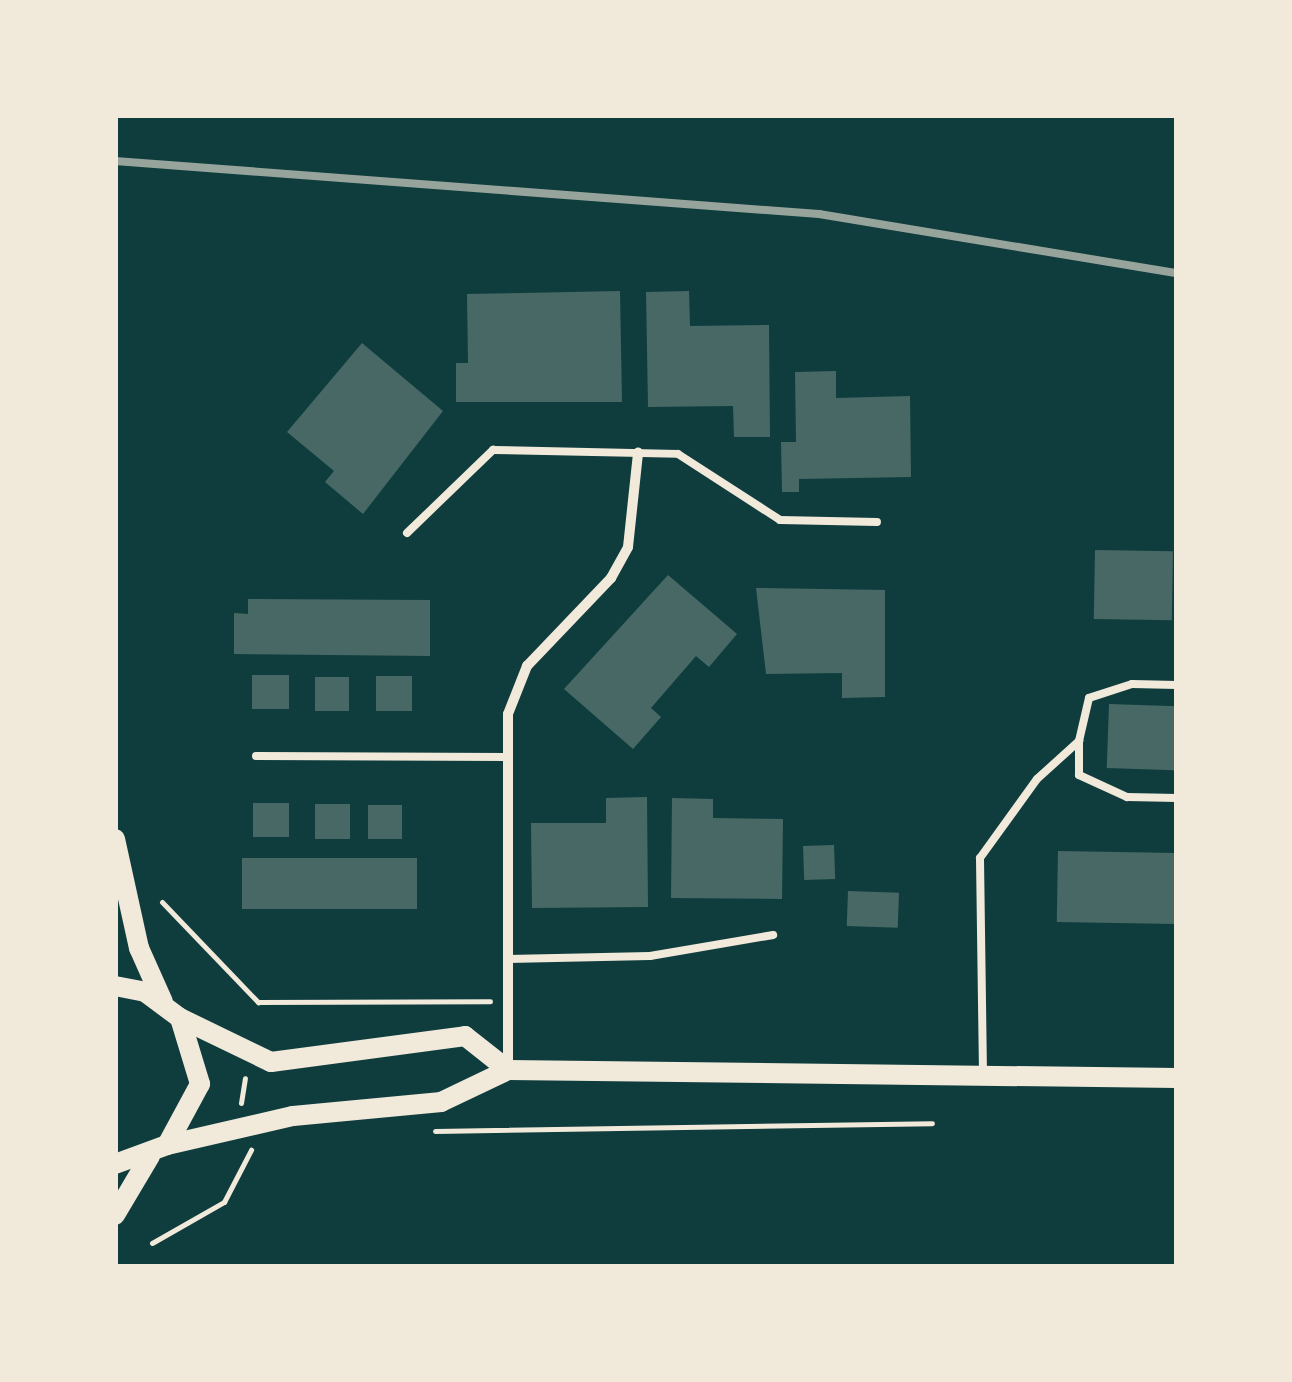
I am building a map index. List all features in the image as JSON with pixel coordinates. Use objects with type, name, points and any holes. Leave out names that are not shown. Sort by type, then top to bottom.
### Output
[{"type":"main road","points":[[115,839],[139,948],[163,1002],[180,1018],[272,1062],[464,1036],[508,1070]]},
{"type":"main road","points":[[115,986],[163,1002]]},
{"type":"main road","points":[[115,1214],[200,1084],[180,1018]]},
{"type":"main road","points":[[115,1164],[293,1116],[442,1102],[508,1070],[1177,1078]]},
{"type":"street","points":[[508,1070],[508,757],[520,676],[628,546],[638,453]]},
{"type":"lane","points":[[407,533],[493,450],[678,454],[780,520],[877,522]]},
{"type":"lane","points":[[1177,685],[1132,684],[1089,698],[1078,741],[1079,776],[1127,797],[1177,798]]},
{"type":"lane","points":[[983,1074],[980,858],[1038,778],[1078,741]]},
{"type":"lane","points":[[256,756],[508,757]]},
{"type":"lane","points":[[508,959],[650,956],[774,935]]},
{"type":"path","points":[[162,902],[258,1002],[508,1001]]},
{"type":"path","points":[[244,1110],[245,1078]]},
{"type":"path","points":[[414,1132],[662,1131],[792,1118],[932,1123]]},
{"type":"path","points":[[152,1243],[224,1202],[253,1148],[270,1146]]},
{"type":"building","points":[[620,291],[622,402],[456,402],[456,363],[468,363],[467,294]]},
{"type":"building","points":[[689,291],[690,326],[769,325],[770,437],[734,437],[733,406],[648,407],[646,292]]},
{"type":"building","points":[[362,343],[443,411],[363,514],[325,482],[334,471],[287,432]]},
{"type":"building","points":[[836,371],[836,398],[910,396],[911,477],[799,479],[799,492],[782,492],[781,442],[796,442],[795,372]]},
{"type":"building","points":[[1095,550],[1173,551],[1172,620],[1094,619]]},
{"type":"building","points":[[668,575],[737,634],[709,667],[696,656],[651,708],[661,717],[633,749],[564,689]]},
{"type":"building","points":[[756,588],[885,590],[885,697],[842,698],[842,673],[766,674]]},
{"type":"building","points":[[248,599],[430,600],[430,656],[234,654],[234,613],[248,614]]},
{"type":"building","points":[[252,675],[289,675],[289,709],[252,709]]},
{"type":"building","points":[[376,676],[412,676],[412,711],[376,711]]},
{"type":"building","points":[[315,677],[349,677],[349,711],[315,711]]},
{"type":"building","points":[[1109,704],[1177,706],[1175,770],[1107,768]]},
{"type":"building","points":[[647,797],[648,907],[532,908],[531,823],[606,823],[606,798]]},
{"type":"building","points":[[672,798],[713,799],[713,818],[783,819],[782,899],[671,898]]},
{"type":"building","points":[[253,803],[289,803],[289,837],[253,837]]},
{"type":"building","points":[[315,804],[350,804],[350,839],[315,839]]},
{"type":"building","points":[[368,805],[402,805],[402,839],[368,839]]},
{"type":"building","points":[[834,845],[835,879],[804,880],[803,846]]},
{"type":"building","points":[[1058,851],[1177,853],[1176,924],[1057,922]]},
{"type":"building","points":[[242,858],[417,858],[417,909],[242,909]]},
{"type":"building","points":[[848,891],[899,893],[898,928],[847,926]]},
{"type":"railway","points":[[115,161],[819,214],[1177,273]]}]
